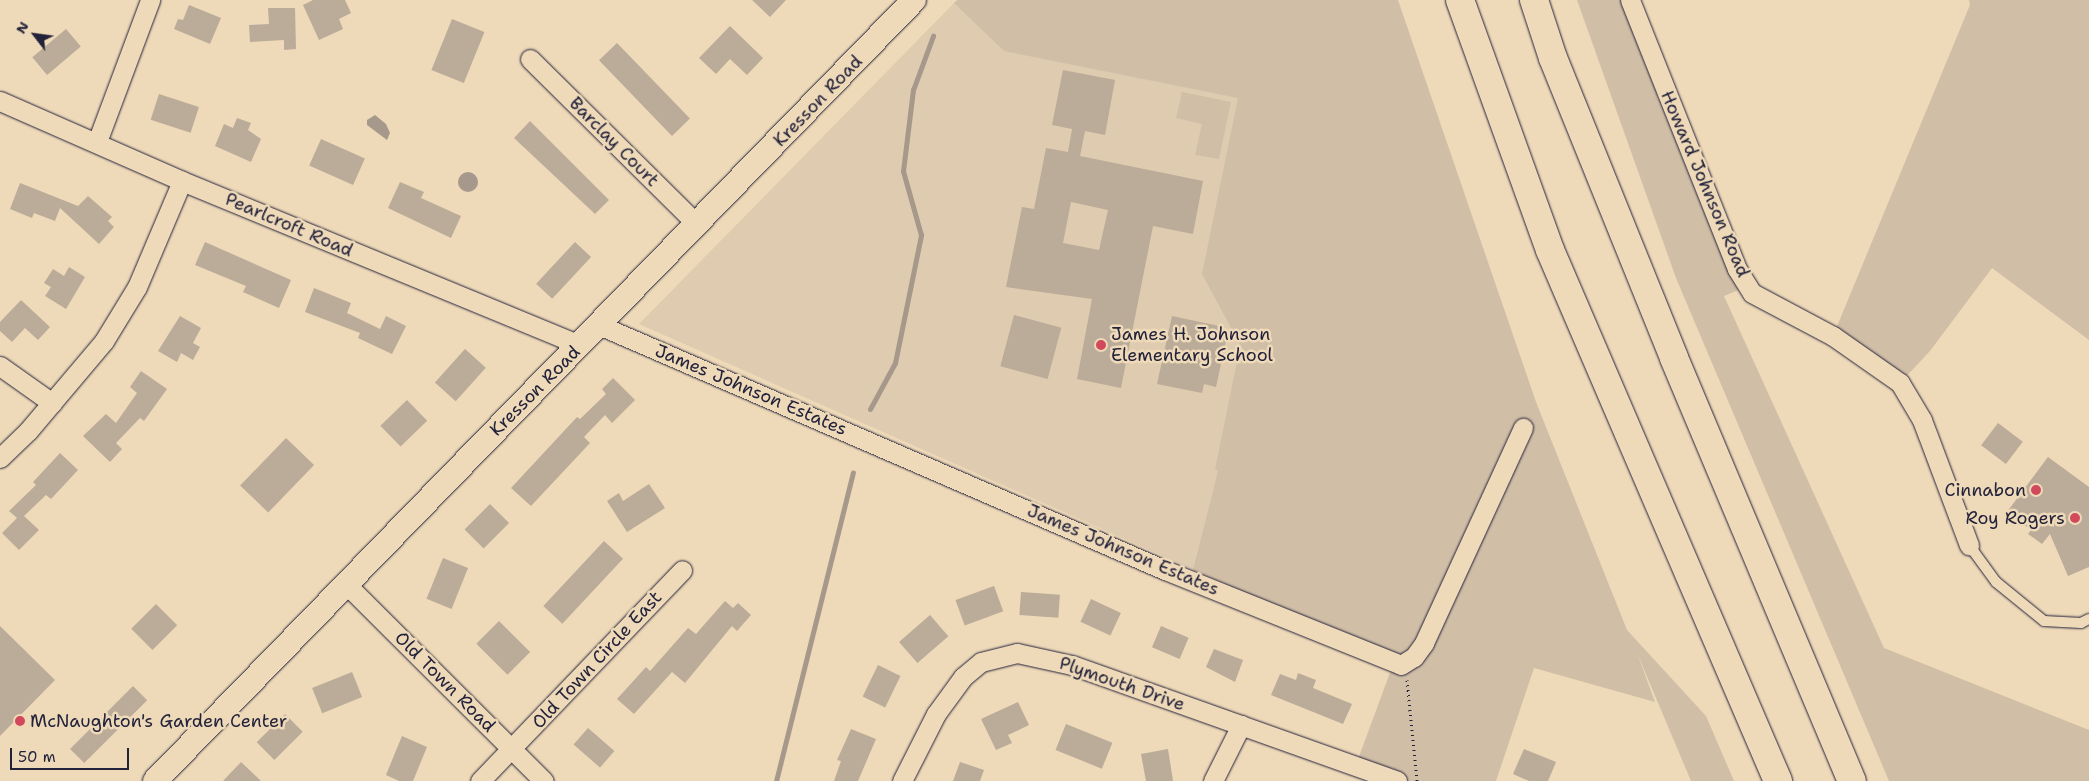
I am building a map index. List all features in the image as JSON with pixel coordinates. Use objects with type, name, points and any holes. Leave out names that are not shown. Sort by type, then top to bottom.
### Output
[{"type":"highway","points":[[1460,0],[1550,250],[1778,781]]},
{"type":"highway","points":[[1534,0],[1553,58],[1674,358],[1852,781]]},
{"type":"street","points":[[97,142],[150,0]]},
{"type":"street","name":"Kresson Road","points":[[155,781],[698,225],[914,0]]},
{"type":"street","name":"Howard Johnson Road","points":[[1630,0],[1736,269],[1752,293],[1833,336],[1900,383],[1922,420],[1969,545]]},
{"type":"street","name":"Barclay Court","points":[[530,59],[698,225]]},
{"type":"street","name":"Pearlcroft Road","points":[[0,101],[182,181],[580,345]]},
{"type":"street","points":[[0,458],[52,403],[104,341],[137,287],[182,181]]},
{"type":"street","name":"James Johnson Estates","points":[[599,325],[1164,570],[1376,657],[1401,665],[1406,662]]},
{"type":"street","points":[[0,366],[52,403]]},
{"type":"street","points":[[1406,662],[1414,657],[1424,643],[1523,428]]},
{"type":"street","name":"Old Town Circle East","points":[[480,781],[682,570]]},
{"type":"street","name":"Old Town Road","points":[[346,584],[544,781]]},
{"type":"street","name":"Plymouth Drive","points":[[902,781],[936,714],[963,677],[981,662],[1017,653],[1072,665],[1396,781]]},
{"type":"street","points":[[1214,781],[1241,726]]},
{"type":"lane","points":[[1969,545],[1996,582],[2044,621],[2081,623],[2089,619]]},
{"type":"path","points":[[1406,662],[1417,781]]},
{"type":"shaded area","name":"James H. Johnson Elementary School","points":[[957,0],[1398,0],[1396,659],[639,324]]},
{"type":"shaded area","points":[[958,0],[1398,0],[1536,402],[1627,630],[1706,716],[1734,781],[1691,781],[1637,653],[1655,702],[1534,668],[1496,781],[1377,781],[1353,773],[1395,659],[1193,570],[1218,471],[1215,469],[1238,357],[1243,360],[1244,352],[1202,274],[1238,98],[1004,51],[954,3]]},
{"type":"shaded area","points":[[1577,0],[1629,0],[1748,286],[1724,296],[1884,648],[2089,730],[2089,781],[1889,781],[1676,278]]},
{"type":"shaded area","points":[[1969,0],[2089,0],[2089,340],[1992,268],[1930,351],[1900,383],[1833,336],[1970,5]]},
{"type":"shaded area","points":[[1182,92],[1231,102],[1219,159],[1195,155],[1202,124],[1176,118]]},
{"type":"shaded area","points":[[375,115],[386,124],[390,133],[387,140],[367,125],[367,120]]},
{"type":"shaded area","points":[[468,172],[475,175],[478,182],[475,189],[468,192],[461,189],[458,182],[461,175]]},
{"type":"building","points":[[313,0],[345,0],[351,13],[339,19],[343,29],[319,40],[303,5]]},
{"type":"building","points":[[752,0],[786,0],[770,17]]},
{"type":"building","points":[[189,5],[221,18],[210,44],[174,29],[178,19],[183,20]]},
{"type":"building","points":[[268,8],[295,8],[296,49],[284,50],[284,40],[250,42],[249,25],[269,24]]},
{"type":"building","points":[[452,19],[484,32],[464,83],[431,70]]},
{"type":"building","points":[[730,26],[763,58],[747,75],[730,59],[716,74],[699,58]]},
{"type":"building","points":[[66,29],[81,47],[47,75],[32,57]]},
{"type":"building","points":[[617,43],[690,119],[672,136],[599,60]]},
{"type":"building","points":[[1063,70],[1115,80],[1105,135],[1085,131],[1080,156],[1203,181],[1193,234],[1153,226],[1121,388],[1077,379],[1092,299],[1006,287],[1022,207],[1034,209],[1046,148],[1068,152],[1072,129],[1052,125]],"holes":[[[1071,202],[1108,210],[1099,250],[1063,243]]]},
{"type":"building","points":[[159,94],[199,107],[191,133],[151,120]]},
{"type":"building","points":[[237,118],[251,123],[248,130],[261,139],[251,162],[215,146],[224,124],[233,128]]},
{"type":"building","points":[[530,121],[609,200],[595,214],[514,138]]},
{"type":"building","points":[[321,139],[365,159],[353,185],[309,165]]},
{"type":"building","points":[[400,182],[424,192],[421,198],[461,216],[451,238],[388,208]]},
{"type":"building","points":[[20,183],[78,206],[88,196],[112,217],[108,221],[114,227],[99,244],[60,208],[55,221],[34,213],[32,218],[10,209]]},
{"type":"building","points":[[205,242],[291,280],[279,308],[243,292],[246,286],[195,265]]},
{"type":"building","points":[[575,242],[591,257],[552,299],[536,284]]},
{"type":"building","points":[[69,267],[85,277],[66,309],[45,296],[51,287],[44,283],[53,269],[64,276]]},
{"type":"building","points":[[314,288],[351,303],[347,313],[380,329],[386,316],[406,326],[392,354],[358,338],[360,333],[305,312]]},
{"type":"building","points":[[21,300],[50,327],[38,340],[25,328],[12,342],[0,331],[0,322]]},
{"type":"building","points":[[1014,315],[1061,328],[1048,379],[1000,366]]},
{"type":"building","points":[[180,316],[201,328],[193,343],[200,347],[193,360],[181,353],[177,362],[158,351]]},
{"type":"building","points":[[1172,316],[1219,326],[1217,334],[1227,336],[1216,387],[1204,384],[1202,393],[1157,384]]},
{"type":"building","points":[[465,349],[486,368],[456,401],[435,382]]},
{"type":"building","points":[[141,371],[167,389],[144,421],[140,418],[116,443],[122,449],[110,462],[83,436],[106,414],[116,423],[137,393],[130,387]]},
{"type":"building","points":[[613,378],[635,400],[612,423],[605,415],[584,437],[590,443],[531,506],[511,488],[577,417],[580,419],[606,394],[602,389]]},
{"type":"building","points":[[407,400],[427,421],[401,447],[380,426]]},
{"type":"building","points":[[1998,423],[2023,442],[2006,464],[1981,445]]},
{"type":"building","points":[[286,438],[314,465],[268,513],[240,485]]},
{"type":"building","points":[[60,453],[78,470],[51,499],[46,495],[24,516],[39,530],[19,550],[2,533],[17,518],[9,511],[36,485],[33,482]]},
{"type":"building","points":[[2048,457],[2089,487],[2089,567],[2068,576],[2050,534],[2042,544],[2028,534],[2031,530],[2007,512]]},
{"type":"building","points":[[649,484],[665,508],[627,532],[607,501],[619,493],[623,501]]},
{"type":"building","points":[[490,504],[509,523],[484,549],[465,529]]},
{"type":"building","points":[[604,541],[623,559],[562,624],[543,606]]},
{"type":"building","points":[[443,558],[468,568],[452,609],[427,599]]},
{"type":"building","points":[[994,586],[1003,611],[965,625],[955,600]]},
{"type":"building","points":[[1021,592],[1060,595],[1058,618],[1019,615]]},
{"type":"building","points":[[1091,599],[1121,613],[1110,636],[1080,622]]},
{"type":"building","points":[[725,601],[733,608],[738,603],[751,615],[737,631],[732,626],[685,683],[672,672],[634,714],[617,699],[646,667],[650,671],[688,628],[696,634]]},
{"type":"building","points":[[156,604],[177,625],[152,650],[131,629]]},
{"type":"building","points":[[930,615],[948,636],[917,663],[899,642]]},
{"type":"building","points":[[499,621],[530,652],[507,675],[476,644]]},
{"type":"building","points":[[0,626],[55,680],[0,736]]},
{"type":"building","points":[[1161,626],[1189,638],[1180,659],[1152,647]]},
{"type":"building","points":[[1214,649],[1243,660],[1235,682],[1206,667]]},
{"type":"building","points":[[878,665],[900,676],[885,707],[863,696]]},
{"type":"building","points":[[352,672],[362,697],[322,713],[312,688]]},
{"type":"building","points":[[1298,673],[1316,680],[1313,688],[1352,704],[1343,724],[1271,695],[1280,674],[1296,680]]},
{"type":"building","points":[[133,686],[147,700],[84,763],[70,749]]},
{"type":"building","points":[[1018,702],[1029,725],[1008,735],[1012,743],[996,750],[981,719]]},
{"type":"building","points":[[285,714],[303,732],[274,760],[257,742]]},
{"type":"building","points":[[1066,724],[1112,743],[1102,769],[1056,750]]},
{"type":"building","points":[[588,728],[614,751],[600,768],[574,745]]},
{"type":"building","points":[[851,729],[876,739],[858,781],[834,781],[841,761],[837,760]]},
{"type":"building","points":[[402,736],[427,747],[413,781],[399,781],[386,775]]},
{"type":"building","points":[[1168,749],[1173,781],[1146,781],[1141,754]]},
{"type":"building","points":[[1524,749],[1556,762],[1548,781],[1529,781],[1513,774]]},
{"type":"building","points":[[241,762],[261,781],[223,781]]},
{"type":"building","points":[[960,762],[984,770],[980,781],[953,781]]},
{"type":"waterway","points":[[870,409],[895,363],[921,235],[903,171],[913,90],[933,36]]},
{"type":"waterway","points":[[776,781],[853,472]]},
{"type":"place","name":"James H. Johnson Elementary School","points":[[1101,345]]},
{"type":"place","name":"Cinnabon","points":[[2036,490]]},
{"type":"place","name":"Roy Rogers","points":[[2075,518]]},
{"type":"place","name":"McNaughton's Garden Center","points":[[20,721]]}]
